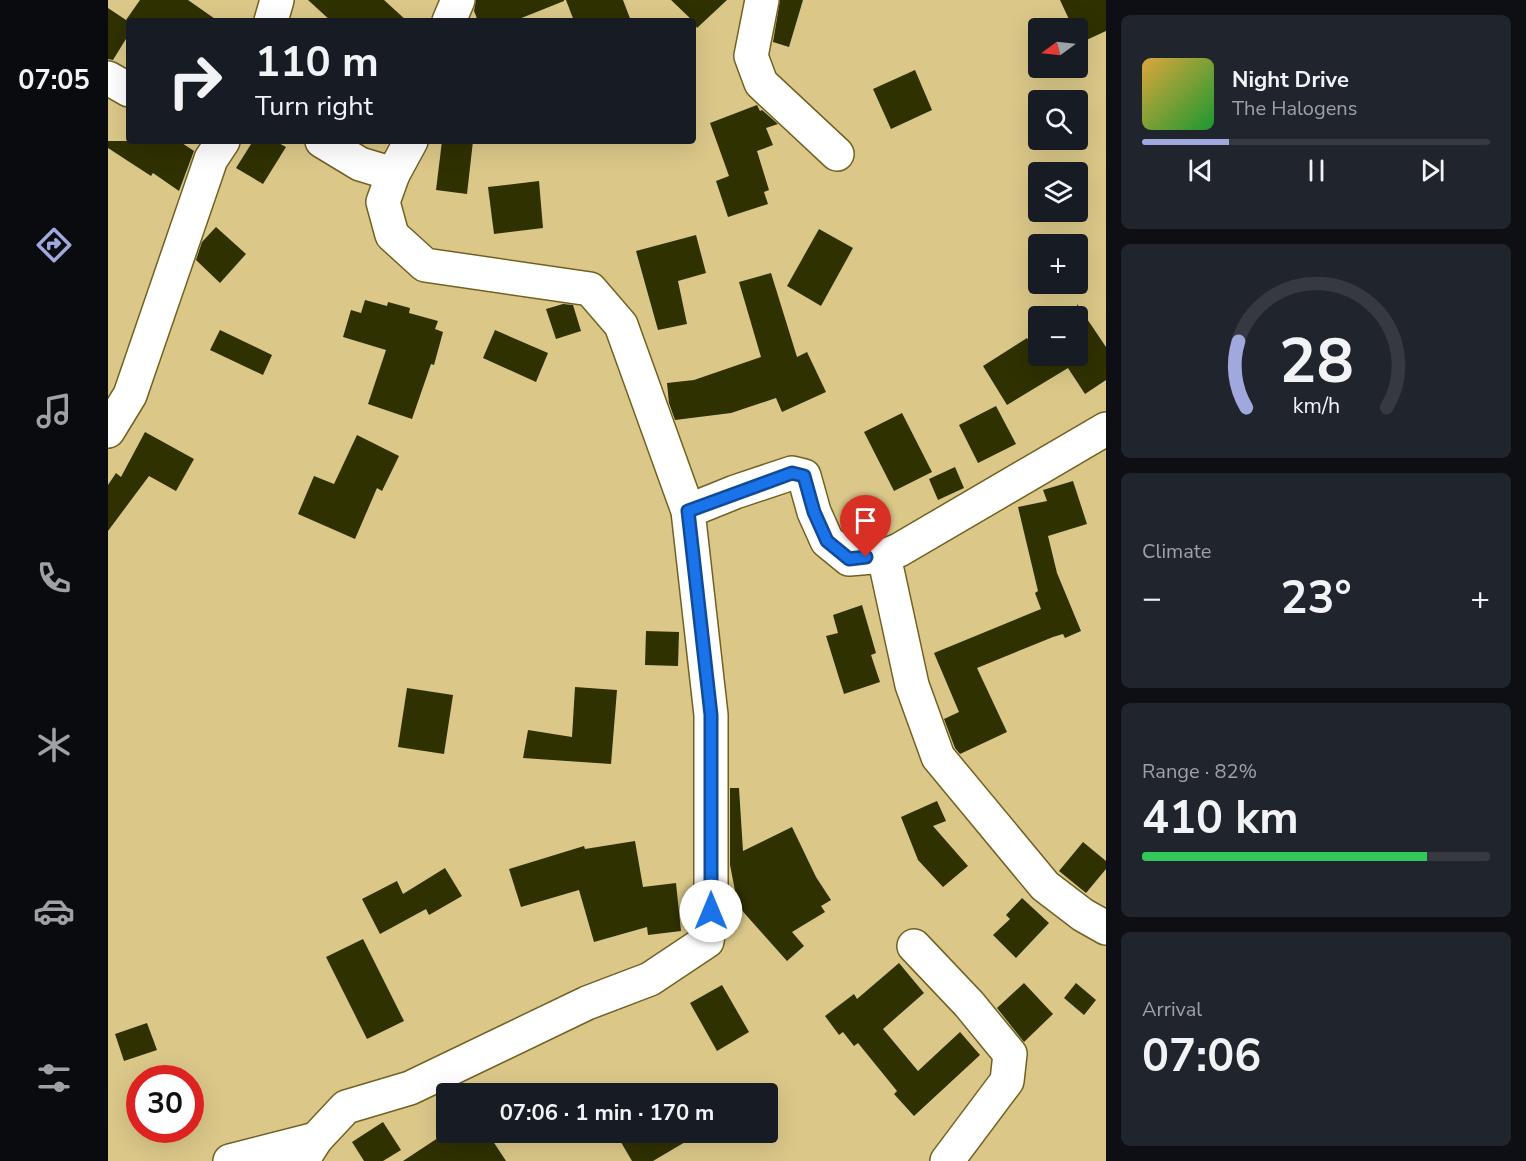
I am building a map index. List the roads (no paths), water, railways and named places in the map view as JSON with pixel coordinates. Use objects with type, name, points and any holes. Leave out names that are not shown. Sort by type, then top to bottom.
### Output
[{"type":"street","points":[[272,18],[277,0]]},
{"type":"street","points":[[450,18],[458,0]]},
{"type":"street","points":[[762,0],[751,56],[761,83],[837,154]]},
{"type":"street","points":[[108,78],[126,88]]},
{"type":"street","points":[[108,431],[130,395],[142,354],[211,159],[221,144]]},
{"type":"street","points":[[327,144],[360,164],[393,174]]},
{"type":"street","points":[[230,1161],[309,1150],[346,1107],[410,1088],[587,1003],[650,979],[707,941],[711,911],[711,715],[688,511],[621,325],[608,307],[590,289],[424,265],[392,235],[383,202],[393,174],[409,144]]},
{"type":"street","points":[[688,511],[792,473],[804,476],[814,512],[827,541],[849,559],[884,556],[899,550],[1106,429]]},
{"type":"street","points":[[884,556],[912,685],[938,758],[1045,886],[1083,915],[1106,928]]},
{"type":"street","points":[[914,946],[969,1005],[1010,1054],[1007,1081],[947,1161]]}]
